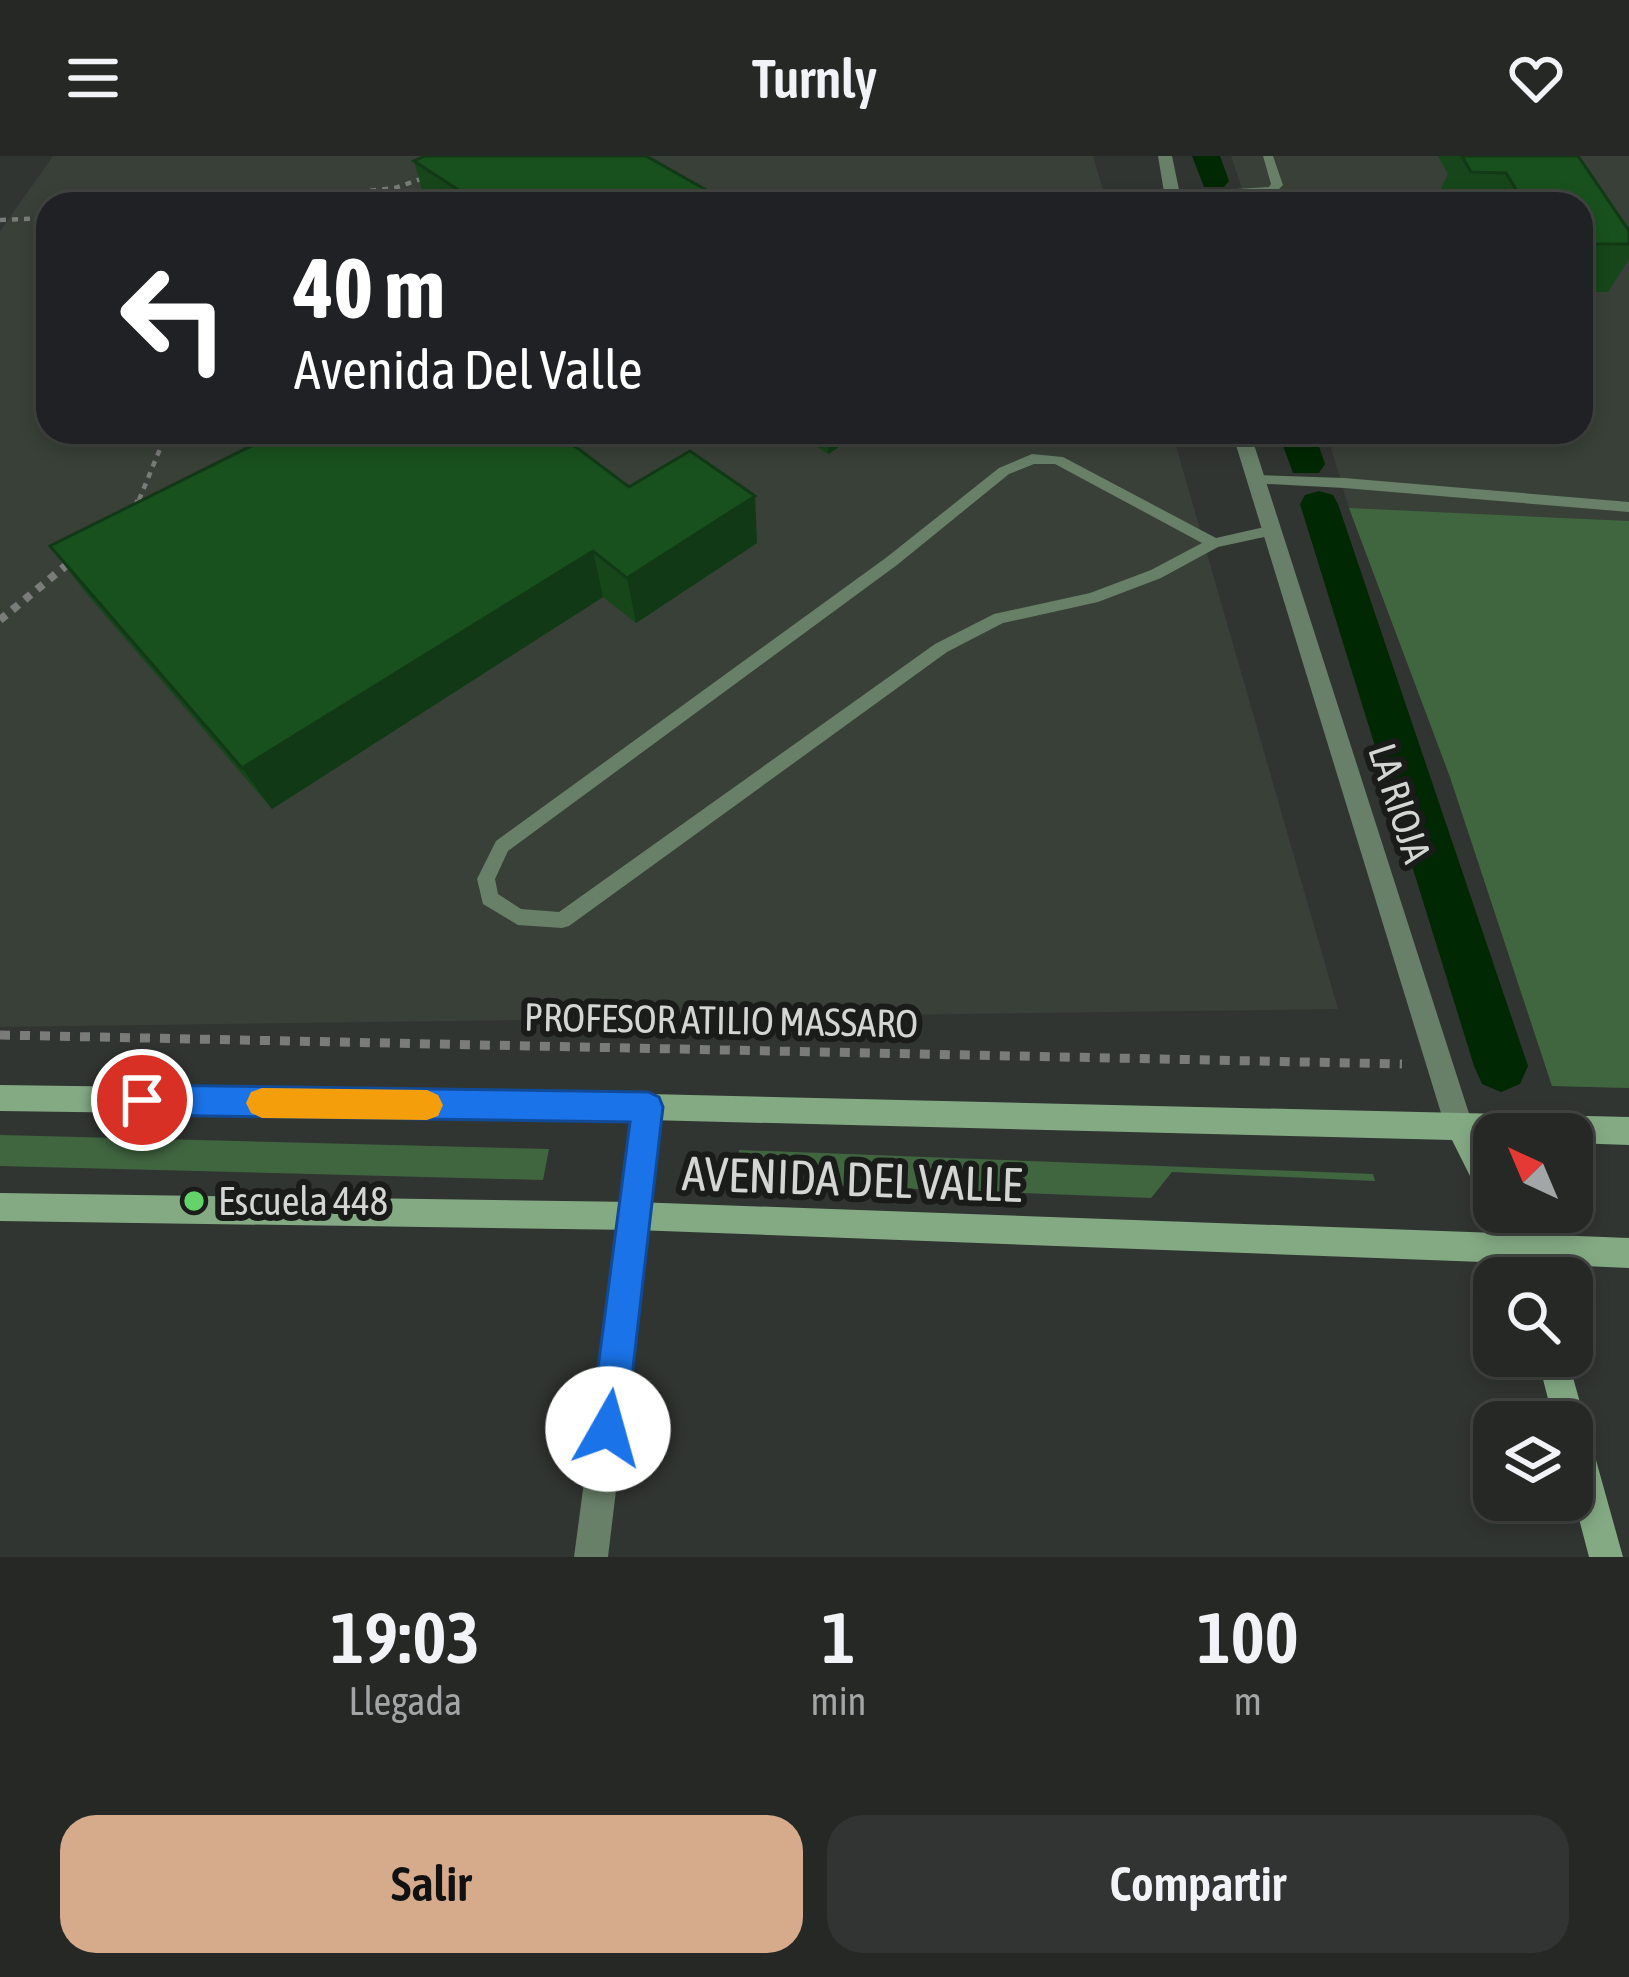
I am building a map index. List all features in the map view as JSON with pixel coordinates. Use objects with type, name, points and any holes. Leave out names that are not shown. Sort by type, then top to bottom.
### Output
[{"type":"main road","name":"AVENIDA DEL VALLE","points":[[0,1098],[648,1107],[1629,1131]]},
{"type":"main road","name":"LA RIOJA","points":[[1459,1126],[1473,1153]]},
{"type":"main road","name":"AVENIDA DEL VALLE","points":[[0,1207],[635,1216],[1473,1261]]},
{"type":"main road","name":"AVENIDA DEL VALLE","points":[[1592,1257],[1629,1253]]},
{"type":"main road","points":[[1593,1509],[1606,1557]]},
{"type":"street","points":[[1165,156],[1171,192]]},
{"type":"street","name":"LA RIOJA","points":[[1244,444],[1268,532],[1459,1126]]},
{"type":"street","points":[[591,1557],[648,1107]]},
{"type":"lane","points":[[1252,192],[1277,185],[1268,156]]},
{"type":"lane","points":[[1214,542],[1058,460],[1032,459],[1004,471],[892,561],[502,846],[486,879],[490,898],[518,917],[562,920],[940,648],[999,618],[1093,598],[1156,574],[1214,542],[1268,532]]},
{"type":"lane","points":[[1255,480],[1629,507]]},
{"type":"path","points":[[363,192],[395,188],[433,175]]},
{"type":"path","points":[[0,220],[36,218]]},
{"type":"path","points":[[134,513],[162,444]]},
{"type":"path","points":[[0,620],[82,553]]},
{"type":"path","name":"PROFESOR ATILIO MASSARO","points":[[0,1035],[1440,1064]]},
{"type":"shaded area","points":[[53,156],[1093,156],[1104,192],[36,192],[36,444],[1175,444],[1338,1009],[0,1027],[0,231]]},
{"type":"shaded area","points":[[1231,156],[1629,156],[1629,1088],[1552,1086],[1450,777],[1330,444],[1593,444],[1593,192],[1243,192]]},
{"type":"green space","points":[[1349,508],[1629,521],[1629,1088],[1552,1086],[1450,777]]},
{"type":"green space","points":[[0,1135],[549,1149],[543,1180],[0,1166]]},
{"type":"green space","points":[[739,1150],[1373,1174],[1375,1181],[1172,1172],[1151,1198],[737,1182]]},
{"type":"building","points":[[425,156],[646,156],[710,192],[462,192],[414,161]]},
{"type":"building","points":[[1462,156],[1578,156],[1629,231],[1629,244],[1593,244],[1593,192],[1518,192],[1506,173],[1471,172]]},
{"type":"building","points":[[255,444],[572,444],[629,487],[690,451],[755,496],[627,578],[593,551],[242,768],[50,546]]},
{"type":"waterway","points":[[1206,156],[1214,181]]},
{"type":"waterway","points":[[1300,444],[1306,464]]},
{"type":"waterway","points":[[1319,504],[1501,1066]]},
{"type":"slow traffic","points":[[262,1103],[427,1105]]},
{"type":"place","name":"Escuela 448","points":[[194,1201]]},
{"type":"route","points":[[142,1100],[648,1107],[608,1429]]}]
